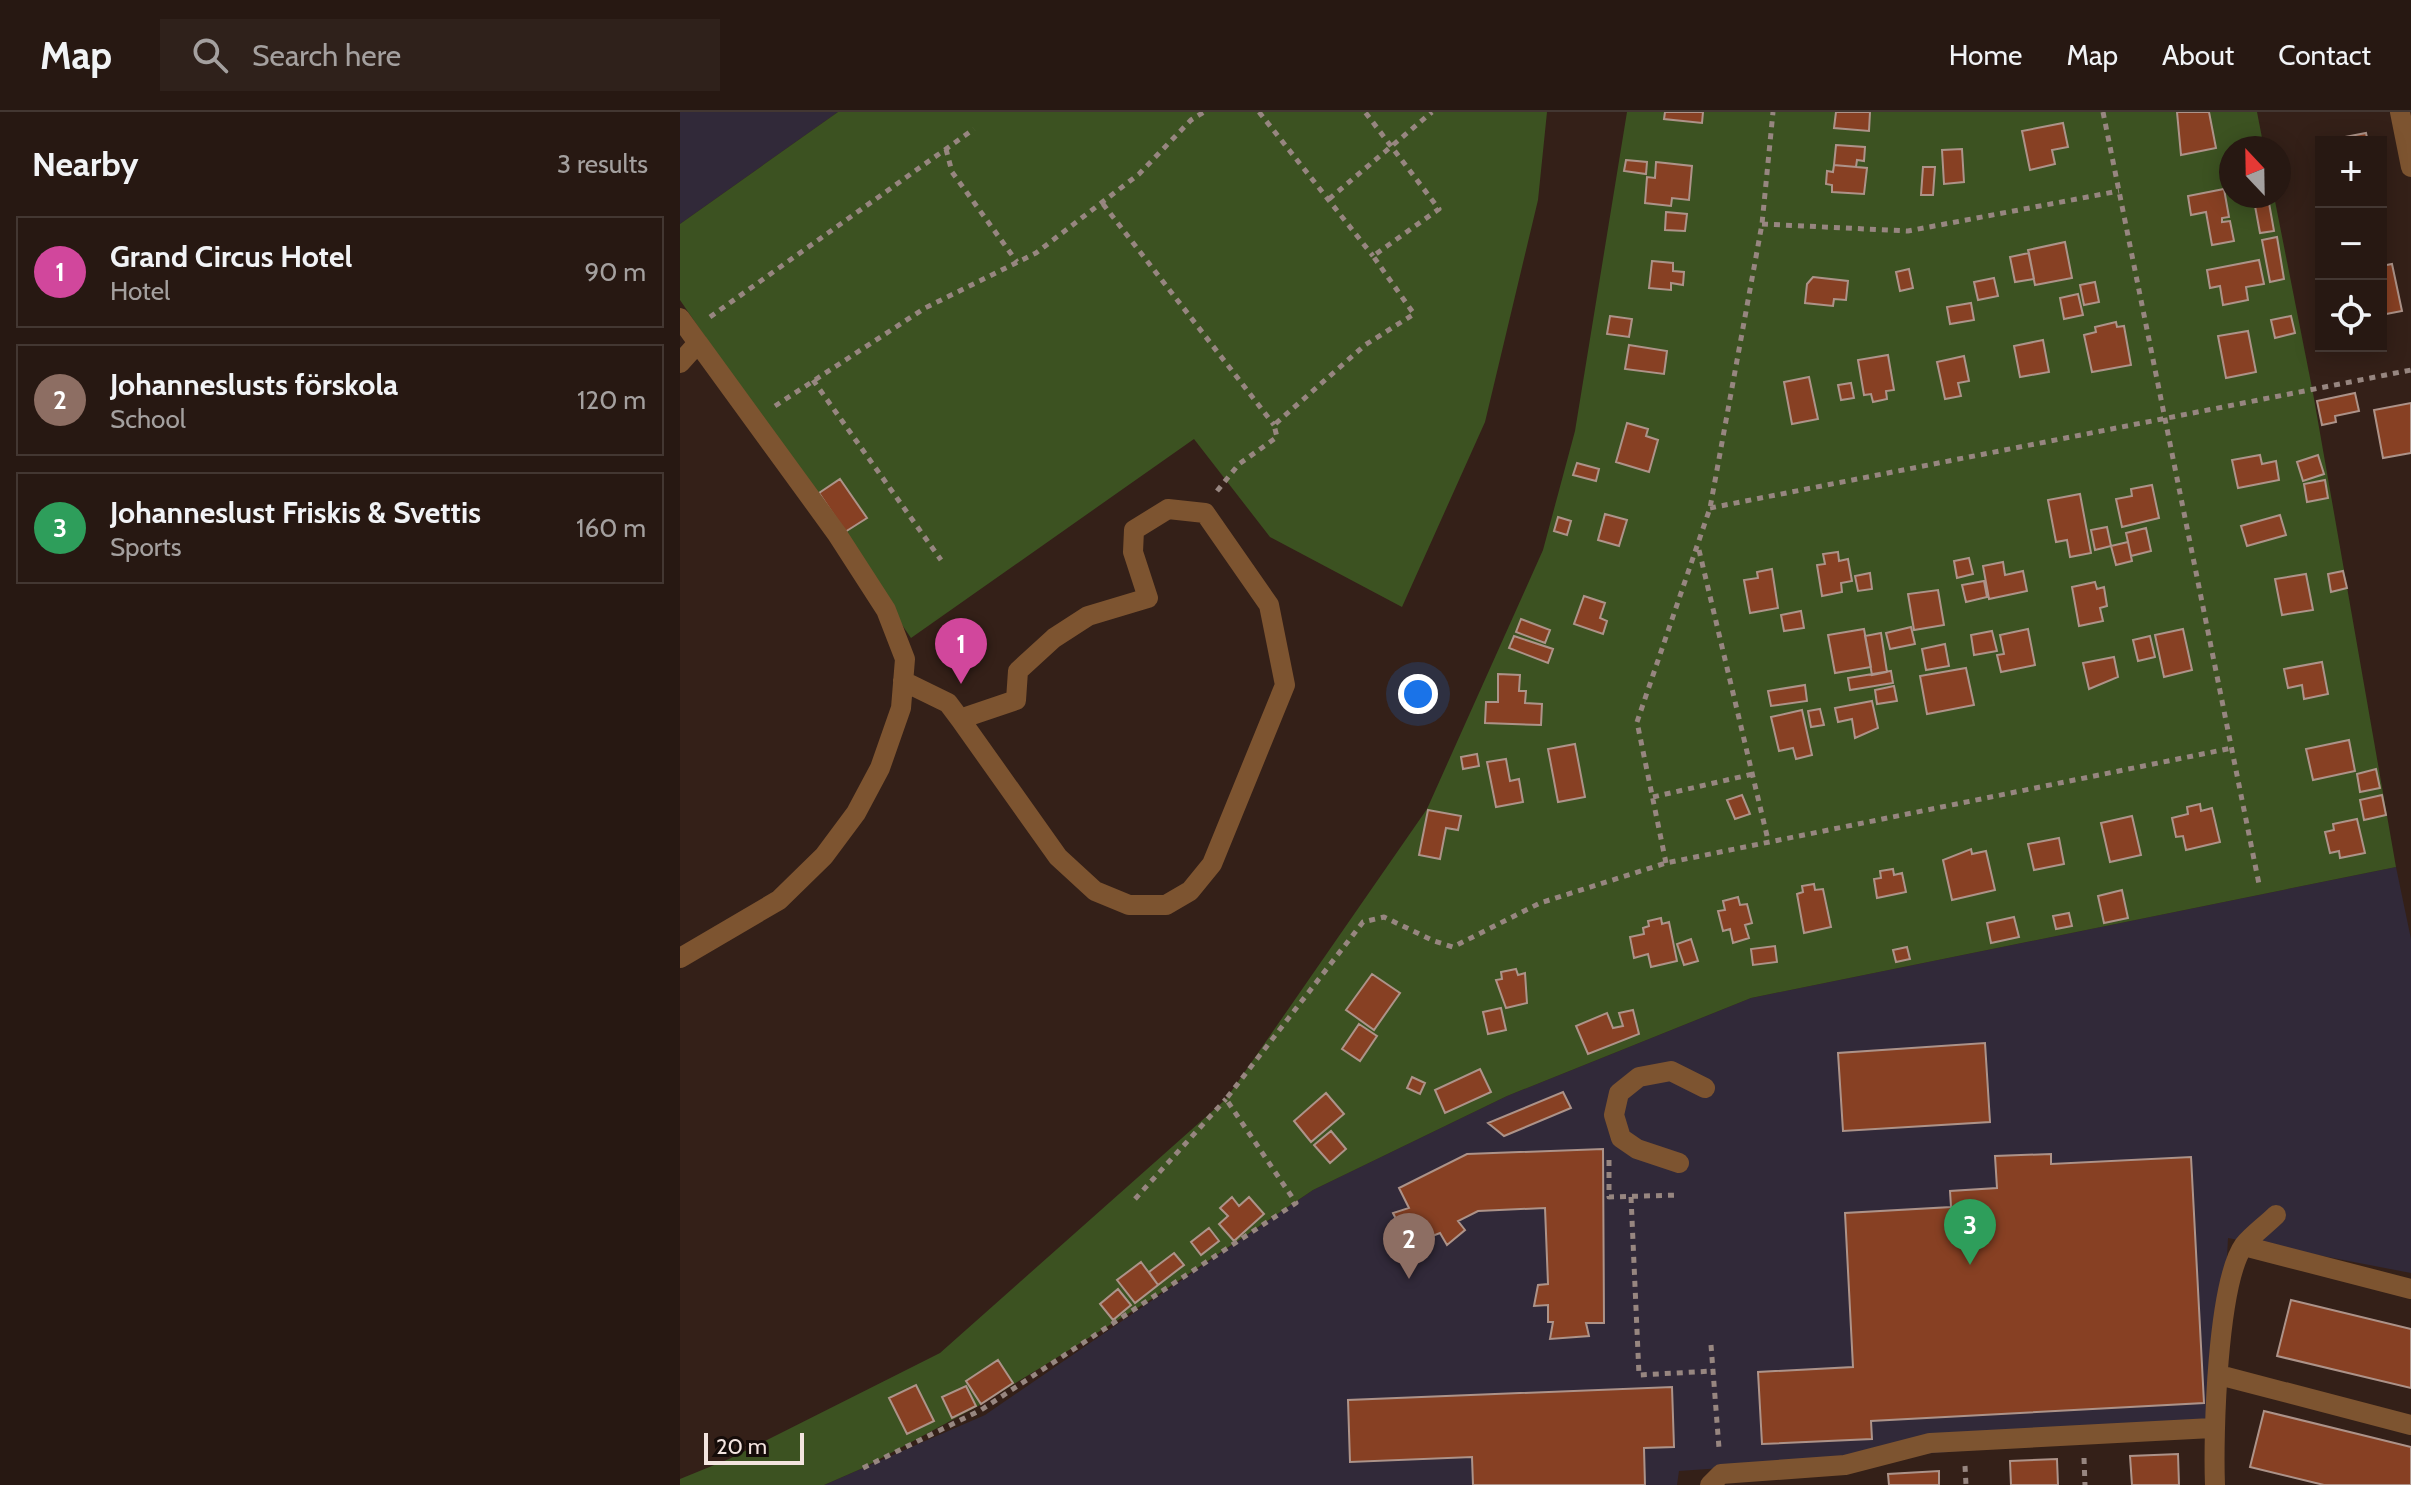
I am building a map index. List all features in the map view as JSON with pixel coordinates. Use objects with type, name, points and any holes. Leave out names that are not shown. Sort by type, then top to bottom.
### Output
[{"type":"street","points":[[2400,112],[2411,167]]},
{"type":"street","points":[[680,363],[689,331]]},
{"type":"street","points":[[680,958],[779,900],[824,856],[856,813],[880,768],[901,708],[905,659],[886,610],[837,534],[689,331]]},
{"type":"street","points":[[903,681],[948,703],[1058,857],[1095,891],[1129,905],[1166,905],[1190,891],[1212,864],[1285,685],[1269,605],[1205,513],[1168,509],[1134,530],[1133,552],[1148,598],[1088,616],[1054,638],[1018,671],[1016,700],[960,719]]},
{"type":"street","points":[[1679,1163],[1637,1149],[1623,1140],[1614,1115],[1619,1093],[1639,1077],[1671,1071],[1705,1088]]},
{"type":"street","points":[[2215,1485],[2212,1428],[2230,1280],[2244,1246],[2276,1215]]},
{"type":"street","points":[[2244,1246],[2411,1289]]},
{"type":"street","points":[[2219,1375],[2411,1425]]},
{"type":"street","points":[[1715,1479],[1845,1465],[1930,1443],[2212,1428]]},
{"type":"path","points":[[755,420],[925,308],[1036,253],[1103,204],[1204,112]]},
{"type":"path","points":[[1259,112],[1373,256],[1414,314],[1365,345],[1274,425]]},
{"type":"path","points":[[1365,112],[1439,209],[1373,256]]},
{"type":"path","points":[[1329,199],[1432,112]]},
{"type":"path","points":[[1666,863],[1637,722],[1710,508],[1762,224],[1773,112]]},
{"type":"path","points":[[2103,112],[2259,884]]},
{"type":"path","points":[[689,331],[974,129]]},
{"type":"path","points":[[946,149],[952,172],[1017,262]]},
{"type":"path","points":[[1762,224],[1908,231],[2119,191]]},
{"type":"path","points":[[1103,204],[1274,425],[1277,437],[1239,464],[1222,483],[1205,513]]},
{"type":"path","points":[[1710,508],[2411,370]]},
{"type":"path","points":[[813,380],[941,560]]},
{"type":"path","points":[[1699,547],[1768,840]]},
{"type":"path","points":[[1135,1199],[1226,1099],[1363,922],[1384,917],[1453,947],[1540,903],[1666,863],[2232,748]]},
{"type":"path","points":[[1653,797],[1753,774]]},
{"type":"path","points":[[863,1468],[981,1410],[1296,1203],[1226,1099]]},
{"type":"path","points":[[1623,1140],[1609,1158],[1609,1197],[1679,1195]]},
{"type":"path","points":[[1631,1197],[1639,1375],[1713,1371]]},
{"type":"path","points":[[1711,1345],[1715,1479]]},
{"type":"shaded area","points":[[680,112],[838,112],[680,224]]},
{"type":"shaded area","points":[[2396,867],[2411,939],[2411,1273],[2228,1238],[2218,1433],[1679,1471],[1677,1485],[824,1485],[985,1415],[1313,1190],[1507,1096],[1751,998]]},
{"type":"green space","points":[[838,112],[1547,112],[1538,200],[1485,422],[1402,607],[1270,537],[1194,439],[911,638],[680,300],[680,224]]},
{"type":"green space","points":[[1627,112],[2257,112],[2262,136],[2219,136],[2219,208],[2276,208],[2313,393],[2396,867],[1751,998],[1507,1096],[1313,1190],[1147,1302],[980,1405],[863,1468],[824,1485],[680,1485],[680,1479],[729,1459],[940,1353],[1226,1099],[1427,809],[1543,550],[1575,431]]},
{"type":"building","points":[[1665,112],[1703,112],[1702,123],[1664,119]]},
{"type":"building","points":[[1836,112],[1870,112],[1869,131],[1834,128]]},
{"type":"building","points":[[2177,112],[2209,112],[2216,148],[2181,155]]},
{"type":"building","points":[[2063,123],[2068,147],[2052,150],[2055,164],[2030,170],[2022,131]]},
{"type":"building","points":[[1836,145],[1865,147],[1864,161],[1857,160],[1856,167],[1834,165]]},
{"type":"building","points":[[1962,149],[1964,182],[1944,184],[1942,150]]},
{"type":"building","points":[[1626,160],[1647,162],[1646,174],[1624,171]]},
{"type":"building","points":[[1656,162],[1692,166],[1689,200],[1672,198],[1671,206],[1645,203],[1647,177],[1655,178]]},
{"type":"building","points":[[1834,165],[1867,168],[1864,194],[1832,192],[1832,185],[1826,184],[1827,171],[1833,172]]},
{"type":"building","points":[[1923,167],[1935,167],[1933,195],[1921,195]]},
{"type":"building","points":[[2219,190],[2219,208],[2227,208],[2229,217],[2222,218],[2222,222],[2230,221],[2234,241],[2212,245],[2206,212],[2191,215],[2188,196]]},
{"type":"building","points":[[2255,208],[2270,208],[2274,231],[2260,233]]},
{"type":"building","points":[[1666,212],[1687,214],[1685,231],[1665,230]]},
{"type":"building","points":[[2277,237],[2284,279],[2270,282],[2262,240]]},
{"type":"building","points":[[2065,242],[2072,278],[2035,285],[2028,250]]},
{"type":"building","points":[[2029,253],[2034,279],[2015,282],[2010,257]]},
{"type":"building","points":[[2259,260],[2264,284],[2246,287],[2248,300],[2223,305],[2220,286],[2210,288],[2207,270]]},
{"type":"building","points":[[1652,261],[1673,263],[1673,271],[1684,272],[1683,285],[1671,283],[1671,290],[1649,288]]},
{"type":"building","points":[[2392,264],[2402,311],[2387,314],[2387,280],[2387,265]]},
{"type":"building","points":[[1909,269],[1913,288],[1900,291],[1896,272]]},
{"type":"building","points":[[1813,277],[1848,281],[1846,300],[1834,299],[1833,306],[1805,303],[1807,284]]},
{"type":"building","points":[[1994,278],[1998,296],[1978,300],[1974,282]]},
{"type":"building","points":[[2095,282],[2099,302],[2084,305],[2080,285]]},
{"type":"building","points":[[2078,294],[2083,315],[2064,319],[2060,298]]},
{"type":"building","points":[[1971,303],[1974,320],[1950,324],[1947,307]]},
{"type":"building","points":[[1610,316],[1632,319],[1629,337],[1607,334]]},
{"type":"building","points":[[2291,316],[2295,333],[2275,338],[2271,320]]},
{"type":"building","points":[[2116,322],[2117,327],[2124,326],[2131,365],[2092,372],[2084,335],[2096,332],[2095,327]]},
{"type":"building","points":[[2248,331],[2256,372],[2226,378],[2218,336]]},
{"type":"building","points":[[2043,340],[2049,372],[2020,377],[2014,346]]},
{"type":"building","points":[[1629,345],[1667,351],[1664,374],[1625,369]]},
{"type":"building","points":[[1888,355],[1894,390],[1886,391],[1887,399],[1873,402],[1871,394],[1864,395],[1858,360]]},
{"type":"building","points":[[1964,356],[1969,381],[1958,383],[1961,396],[1945,399],[1937,362]]},
{"type":"building","points":[[1809,377],[1818,419],[1792,424],[1784,382]]},
{"type":"building","points":[[1851,383],[1854,398],[1841,400],[1838,385]]},
{"type":"building","points":[[2355,393],[2359,411],[2335,416],[2336,422],[2322,425],[2317,401]]},
{"type":"building","points":[[2411,403],[2411,453],[2383,458],[2374,410]]},
{"type":"building","points":[[1627,423],[1648,429],[1646,436],[1658,440],[1649,472],[1616,462]]},
{"type":"building","points":[[2260,455],[2262,464],[2276,461],[2279,480],[2238,488],[2232,460]]},
{"type":"building","points":[[2318,455],[2324,474],[2303,481],[2297,462]]},
{"type":"building","points":[[1577,463],[1599,469],[1596,481],[1573,475]]},
{"type":"building","points":[[840,479],[867,518],[845,532],[819,493]]},
{"type":"building","points":[[2325,480],[2328,498],[2307,502],[2304,484]]},
{"type":"building","points":[[2152,485],[2159,518],[2122,527],[2116,499],[2132,496],[2131,489]]},
{"type":"building","points":[[2080,494],[2091,553],[2070,557],[2067,540],[2056,542],[2048,500]]},
{"type":"building","points":[[1605,514],[1627,520],[1619,546],[1598,540]]},
{"type":"building","points":[[2280,515],[2286,535],[2247,546],[2241,526]]},
{"type":"building","points":[[1558,517],[1571,521],[1567,535],[1554,531]]},
{"type":"building","points":[[2107,527],[2111,546],[2095,550],[2091,530]]},
{"type":"building","points":[[2146,528],[2151,551],[2131,556],[2126,533]]},
{"type":"building","points":[[2128,542],[2132,561],[2116,565],[2111,546]]},
{"type":"building","points":[[1838,552],[1839,561],[1848,559],[1852,581],[1841,583],[1842,592],[1822,596],[1817,565],[1825,564],[1823,554]]},
{"type":"building","points":[[1969,558],[1973,574],[1957,578],[1954,561]]},
{"type":"building","points":[[2003,562],[2005,575],[2023,571],[2027,591],[1989,599],[1983,566]]},
{"type":"building","points":[[1772,569],[1778,608],[1750,613],[1744,580],[1758,578],[1757,572]]},
{"type":"building","points":[[2343,571],[2347,588],[2331,592],[2328,574]]},
{"type":"building","points":[[1870,573],[1872,589],[1858,591],[1855,576]]},
{"type":"building","points":[[2306,574],[2313,610],[2282,615],[2275,579]]},
{"type":"building","points":[[1984,581],[1987,597],[1966,602],[1962,585]]},
{"type":"building","points":[[2095,582],[2097,589],[2104,587],[2107,606],[2100,608],[2103,621],[2079,626],[2072,587]]},
{"type":"building","points":[[1938,590],[1944,625],[1914,630],[1908,594]]},
{"type":"building","points":[[1584,596],[1605,603],[1600,618],[1607,621],[1603,634],[1574,624]]},
{"type":"building","points":[[1801,611],[1804,628],[1784,631],[1781,615]]},
{"type":"building","points":[[1521,619],[1550,630],[1545,643],[1516,632]]},
{"type":"building","points":[[1911,627],[1915,644],[1890,649],[1886,633]]},
{"type":"building","points":[[1864,629],[1871,667],[1835,673],[1828,635]]},
{"type":"building","points":[[2028,629],[2035,665],[2001,672],[1997,655],[2004,654],[2000,635]]},
{"type":"building","points":[[2183,629],[2192,670],[2164,677],[2155,635]]},
{"type":"building","points":[[1992,631],[1997,651],[1974,655],[1971,635]]},
{"type":"building","points":[[1881,633],[1887,672],[1872,675],[1865,636]]},
{"type":"building","points":[[1514,636],[1553,649],[1548,663],[1509,648]]},
{"type":"building","points":[[2150,636],[2155,657],[2138,661],[2133,640]]},
{"type":"building","points":[[1945,644],[1949,666],[1926,670],[1922,649]]},
{"type":"building","points":[[2114,657],[2118,677],[2089,689],[2083,663]]},
{"type":"building","points":[[2322,662],[2328,694],[2304,699],[2302,685],[2288,688],[2284,669]]},
{"type":"building","points":[[1966,668],[1974,705],[1927,714],[1920,676]]},
{"type":"building","points":[[1891,671],[1893,683],[1850,690],[1848,678]]},
{"type":"building","points":[[1498,674],[1520,675],[1519,691],[1526,691],[1525,703],[1542,704],[1541,725],[1485,723],[1486,702],[1498,702]]},
{"type":"building","points":[[1805,685],[1807,701],[1771,706],[1768,691]]},
{"type":"building","points":[[1894,686],[1897,701],[1877,704],[1875,690]]},
{"type":"building","points":[[1872,701],[1878,728],[1855,738],[1852,719],[1838,722],[1835,708]]},
{"type":"building","points":[[1820,709],[1824,725],[1811,727],[1808,711]]},
{"type":"building","points":[[1802,710],[1812,755],[1796,759],[1793,748],[1779,751],[1771,717]]},
{"type":"building","points":[[2349,740],[2355,771],[2313,780],[2306,749]]},
{"type":"building","points":[[1575,744],[1585,797],[1558,802],[1548,749]]},
{"type":"building","points":[[1477,754],[1479,766],[1463,769],[1461,757]]},
{"type":"building","points":[[1506,759],[1510,781],[1519,779],[1523,802],[1496,807],[1487,762]]},
{"type":"building","points":[[2376,769],[2380,788],[2360,792],[2357,774]]},
{"type":"building","points":[[1742,795],[1750,814],[1735,819],[1727,800]]},
{"type":"building","points":[[2382,795],[2386,815],[2364,820],[2360,800]]},
{"type":"building","points":[[2200,804],[2201,811],[2212,808],[2220,842],[2186,850],[2183,836],[2176,837],[2172,818],[2188,814],[2187,807]]},
{"type":"building","points":[[1428,810],[1461,816],[1458,830],[1446,828],[1440,859],[1419,855]]},
{"type":"building","points":[[2132,816],[2141,855],[2110,862],[2101,823]]},
{"type":"building","points":[[2357,819],[2365,853],[2340,858],[2339,851],[2330,853],[2325,832],[2334,830],[2333,824]]},
{"type":"building","points":[[2059,838],[2064,864],[2034,870],[2028,844]]},
{"type":"building","points":[[1971,849],[1972,854],[1986,851],[1995,890],[1952,900],[1943,860]]},
{"type":"building","points":[[1893,869],[1894,875],[1902,873],[1906,892],[1877,898],[1874,879],[1881,878],[1880,871]]},
{"type":"building","points":[[1814,884],[1815,890],[1823,889],[1831,927],[1804,933],[1797,894],[1803,892],[1802,886]]},
{"type":"building","points":[[2122,890],[2128,918],[2104,923],[2098,896]]},
{"type":"building","points":[[1738,897],[1740,905],[1747,904],[1752,923],[1745,925],[1749,938],[1733,943],[1730,929],[1723,931],[1718,911],[1725,910],[1723,901]]},
{"type":"building","points":[[2069,913],[2072,926],[2056,929],[2053,916]]},
{"type":"building","points":[[2014,917],[2019,937],[1991,943],[1987,923]]},
{"type":"building","points":[[1661,918],[1662,924],[1669,922],[1677,961],[1651,967],[1648,954],[1634,958],[1630,937],[1644,934],[1643,928],[1649,926],[1648,921]]},
{"type":"building","points":[[1691,939],[1698,961],[1684,965],[1677,944]]},
{"type":"building","points":[[1775,946],[1777,962],[1753,965],[1751,949]]},
{"type":"building","points":[[1907,947],[1910,959],[1896,962],[1893,950]]},
{"type":"building","points":[[1516,969],[1518,975],[1525,973],[1527,1003],[1506,1008],[1496,980],[1502,979],[1501,972]]},
{"type":"building","points":[[1372,974],[1400,993],[1374,1030],[1346,1010]]},
{"type":"building","points":[[1501,1008],[1506,1030],[1488,1034],[1483,1012]]},
{"type":"building","points":[[1633,1010],[1639,1034],[1588,1054],[1576,1026],[1607,1013],[1613,1028],[1623,1026],[1619,1013]]},
{"type":"building","points":[[1359,1024],[1377,1036],[1360,1061],[1342,1049]]},
{"type":"building","points":[[1985,1043],[1990,1122],[1843,1131],[1838,1053]]},
{"type":"building","points":[[1480,1069],[1491,1092],[1445,1113],[1435,1090]]},
{"type":"building","points":[[1412,1077],[1425,1083],[1420,1094],[1407,1088]]},
{"type":"building","points":[[1563,1092],[1571,1108],[1504,1136],[1488,1123]]},
{"type":"building","points":[[1326,1093],[1344,1114],[1311,1142],[1294,1121]]},
{"type":"building","points":[[1331,1131],[1346,1149],[1330,1163],[1314,1145]]},
{"type":"building","points":[[1603,1149],[1604,1323],[1586,1323],[1589,1336],[1550,1339],[1553,1322],[1548,1322],[1548,1305],[1534,1306],[1538,1285],[1548,1284],[1545,1208],[1478,1211],[1458,1221],[1465,1230],[1447,1245],[1440,1233],[1409,1245],[1393,1213],[1409,1208],[1399,1188],[1467,1154]]},
{"type":"building","points":[[2051,1154],[2051,1164],[2191,1157],[2204,1403],[1871,1421],[1872,1439],[1762,1444],[1758,1372],[1853,1367],[1845,1213],[1951,1207],[1950,1191],[1997,1188],[1995,1156]]},
{"type":"building","points":[[1232,1197],[1239,1206],[1249,1197],[1264,1214],[1234,1241],[1219,1224],[1228,1216],[1220,1208]]},
{"type":"building","points":[[1209,1228],[1219,1241],[1201,1255],[1191,1242]]},
{"type":"building","points":[[1174,1253],[1184,1265],[1158,1285],[1149,1272]]},
{"type":"building","points":[[1141,1262],[1158,1285],[1135,1303],[1117,1280]]},
{"type":"building","points":[[1118,1289],[1131,1305],[1113,1320],[1100,1304]]},
{"type":"building","points":[[2291,1300],[2411,1329],[2411,1388],[2277,1356]]},
{"type":"building","points":[[998,1360],[1013,1383],[981,1404],[966,1381]]},
{"type":"building","points":[[916,1385],[934,1421],[907,1434],[889,1398]]},
{"type":"building","points":[[966,1386],[976,1406],[952,1418],[942,1397]]},
{"type":"building","points":[[1672,1387],[1674,1447],[1644,1448],[1645,1485],[1473,1485],[1472,1457],[1350,1462],[1348,1400]]},
{"type":"building","points":[[2264,1411],[2411,1447],[2411,1485],[2324,1485],[2250,1467]]},
{"type":"building","points":[[2178,1454],[2179,1485],[2132,1485],[2130,1456]]},
{"type":"building","points":[[2057,1459],[2058,1485],[2011,1485],[2010,1461]]},
{"type":"building","points":[[1939,1471],[1939,1485],[1889,1485],[1888,1474]]},
{"type":"place","name":"Grand Circus Hotel","points":[[961,684]]},
{"type":"place","name":"Johanneslust Friskis & Svettis","points":[[1970,1265]]},
{"type":"place","name":"Johanneslusts förskola","points":[[1409,1279]]}]
